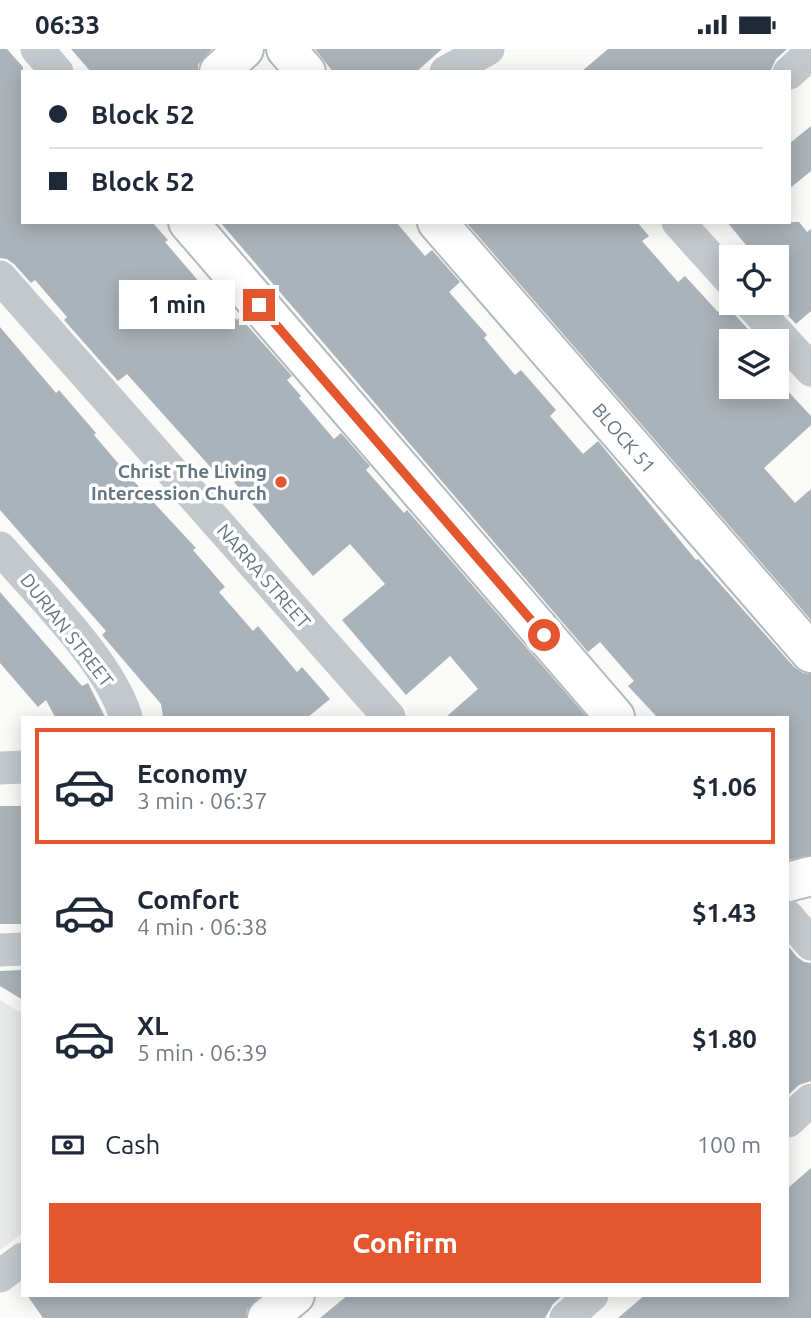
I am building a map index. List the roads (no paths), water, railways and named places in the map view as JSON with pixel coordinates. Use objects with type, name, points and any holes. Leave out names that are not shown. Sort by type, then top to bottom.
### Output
[{"type":"street","points":[[37,49],[55,70]]},
{"type":"street","points":[[221,70],[244,49]]},
{"type":"street","points":[[286,49],[304,70]]},
{"type":"street","points":[[450,70],[488,49]]},
{"type":"street","points":[[791,71],[811,53]]},
{"type":"street","points":[[190,224],[614,716]]},
{"type":"street","name":"BLOCK 51","points":[[439,224],[811,653]]},
{"type":"street","points":[[680,224],[719,268]]},
{"type":"street","name":"NARRA STREET","points":[[0,277],[388,716]]},
{"type":"street","points":[[761,315],[811,370]]},
{"type":"street","name":"DURIAN STREET","points":[[0,548],[103,672],[121,700],[126,716]]},
{"type":"street","points":[[0,768],[21,767]]},
{"type":"street","points":[[789,882],[811,876]]},
{"type":"street","points":[[789,918],[811,944]]},
{"type":"street","points":[[0,950],[21,949]]},
{"type":"street","points":[[789,1120],[811,1100]]},
{"type":"street","points":[[0,1276],[21,1260]]},
{"type":"street","points":[[267,1318],[293,1297]]},
{"type":"street","points":[[566,1318],[590,1297]]},
{"type":"place","name":"Christ The Living Intercession Church","points":[[281,482]]}]
